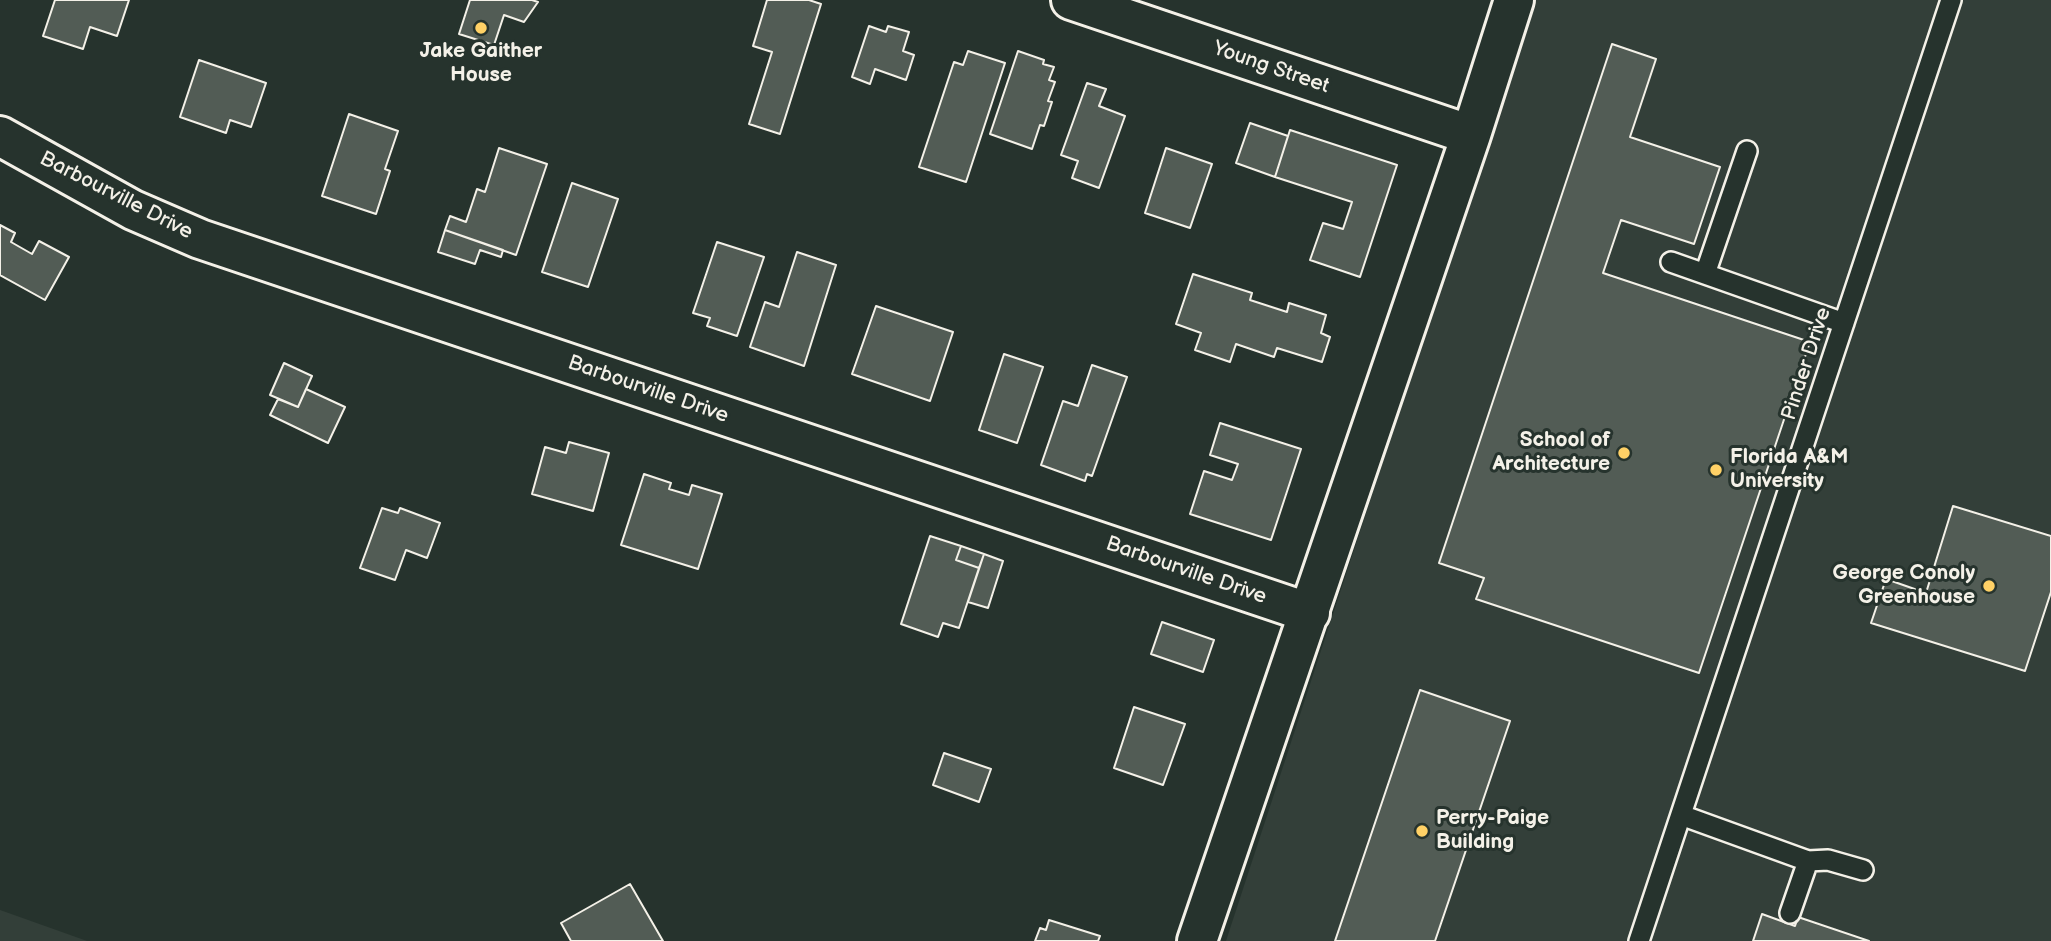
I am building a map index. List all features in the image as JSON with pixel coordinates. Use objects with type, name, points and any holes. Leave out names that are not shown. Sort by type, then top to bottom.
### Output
[{"type":"street","name":"Young Street","points":[[1071,0],[1113,7],[1471,135]]},
{"type":"street","points":[[1197,941],[1310,613],[1514,0]]},
{"type":"street","name":"Barbourville Drive","points":[[0,136],[133,210],[200,239],[1310,613]]},
{"type":"lane","name":"Pinder Drive","points":[[1639,941],[1951,0]]},
{"type":"lane","points":[[1705,274],[1746,151]]},
{"type":"lane","points":[[1671,262],[1844,323]]},
{"type":"lane","points":[[1681,815],[1808,861],[1828,860],[1863,870]]},
{"type":"lane","points":[[1790,913],[1808,861]]},
{"type":"shaded area","name":"Florida A&M University","points":[[1534,0],[2051,0],[2051,941],[1226,941]]},
{"type":"shaded area","points":[[0,910],[87,941],[0,941]]},
{"type":"building","points":[[55,0],[129,0],[117,36],[90,27],[83,49],[43,36]]},
{"type":"building","name":"Jake Gaither House","points":[[470,0],[538,2],[524,22],[504,15],[494,45],[459,34]]},
{"type":"building","points":[[767,0],[809,0],[821,4],[780,134],[749,124],[772,52],[753,46]]},
{"type":"building","points":[[869,26],[886,32],[888,26],[909,32],[903,51],[914,55],[906,80],[875,69],[870,84],[852,77]]},
{"type":"building","name":"School of Architecture","points":[[1612,44],[1656,59],[1630,137],[1720,167],[1694,244],[1621,220],[1603,273],[1810,342],[1699,673],[1476,599],[1484,578],[1439,563]]},
{"type":"building","points":[[968,51],[1005,63],[966,182],[919,167],[954,62],[963,65]]},
{"type":"building","points":[[1018,51],[1044,60],[1043,64],[1054,67],[1049,80],[1055,82],[1048,101],[1052,102],[1032,149],[990,134]]},
{"type":"building","points":[[199,60],[266,83],[251,127],[230,120],[226,133],[180,117]]},
{"type":"building","points":[[1087,83],[1106,89],[1099,106],[1125,116],[1099,188],[1072,178],[1078,161],[1061,155]]},
{"type":"building","points":[[349,114],[398,131],[385,169],[390,171],[376,214],[322,196]]},
{"type":"building","points":[[1250,123],[1288,136],[1275,177],[1236,163]]},
{"type":"building","points":[[1290,130],[1397,165],[1360,277],[1310,260],[1323,223],[1343,229],[1352,202],[1275,177]]},
{"type":"building","points":[[499,148],[547,164],[516,255],[445,230],[450,216],[466,222],[477,189],[485,192]]},
{"type":"building","points":[[1166,148],[1212,164],[1190,228],[1145,213]]},
{"type":"building","points":[[572,183],[618,199],[588,287],[542,272]]},
{"type":"building","points":[[0,225],[15,233],[11,242],[32,254],[39,241],[69,257],[45,300],[0,275]]},
{"type":"building","points":[[445,230],[503,250],[501,257],[480,250],[475,264],[438,252]]},
{"type":"building","points":[[717,242],[764,257],[737,336],[707,326],[710,318],[693,313]]},
{"type":"building","points":[[797,252],[836,265],[804,366],[750,347],[765,302],[779,307]]},
{"type":"building","points":[[1193,274],[1252,293],[1250,300],[1287,312],[1289,303],[1326,315],[1321,333],[1330,337],[1322,362],[1277,348],[1274,357],[1236,344],[1230,362],[1195,350],[1201,333],[1176,324]]},
{"type":"building","points":[[876,306],[953,332],[930,401],[852,374]]},
{"type":"building","points":[[1004,354],[1043,367],[1017,443],[979,430]]},
{"type":"building","points":[[284,363],[312,376],[298,407],[270,395]]},
{"type":"building","points":[[1092,365],[1127,377],[1092,476],[1087,474],[1085,481],[1041,465],[1063,401],[1078,406]]},
{"type":"building","points":[[306,389],[345,407],[328,443],[270,415],[278,399],[298,407]]},
{"type":"building","points":[[1220,423],[1301,449],[1271,540],[1190,514],[1204,471],[1232,480],[1238,464],[1210,455]]},
{"type":"building","points":[[569,442],[609,453],[593,511],[532,494],[545,447],[566,453]]},
{"type":"building","points":[[644,474],[671,483],[669,489],[689,495],[692,485],[722,494],[698,569],[621,545]]},
{"type":"building","name":"George Conoly Greenhouse","points":[[1953,506],[2051,536],[2051,592],[2025,671],[1871,623],[1886,579],[1926,593]]},
{"type":"building","points":[[382,508],[398,513],[400,508],[440,523],[427,558],[406,550],[395,580],[360,568]]},
{"type":"building","points":[[930,536],[961,546],[956,560],[979,568],[959,628],[943,623],[938,637],[901,624]]},
{"type":"building","points":[[961,546],[984,554],[979,568],[956,560]]},
{"type":"building","points":[[984,554],[1003,561],[988,608],[968,602]]},
{"type":"building","points":[[1162,622],[1214,640],[1203,672],[1151,654]]},
{"type":"building","name":"Perry-Paige Building","points":[[1420,690],[1510,721],[1435,941],[1335,941]]},
{"type":"building","points":[[1134,707],[1185,724],[1163,785],[1114,768]]},
{"type":"building","points":[[944,753],[991,769],[979,802],[933,785]]},
{"type":"building","points":[[630,884],[663,941],[571,941],[561,923]]},
{"type":"building","points":[[1762,914],[1795,926],[1798,917],[1869,941],[1753,941]]},
{"type":"building","points":[[1049,920],[1100,936],[1098,941],[1035,941],[1040,928],[1046,930]]},
{"type":"place","name":"Jake Gaither House","points":[[481,28]]},
{"type":"place","name":"School of Architecture","points":[[1624,453]]},
{"type":"place","name":"Florida A&M University","points":[[1716,470]]},
{"type":"place","name":"George Conoly Greenhouse","points":[[1989,586]]},
{"type":"place","name":"Perry-Paige Building","points":[[1422,831]]}]
